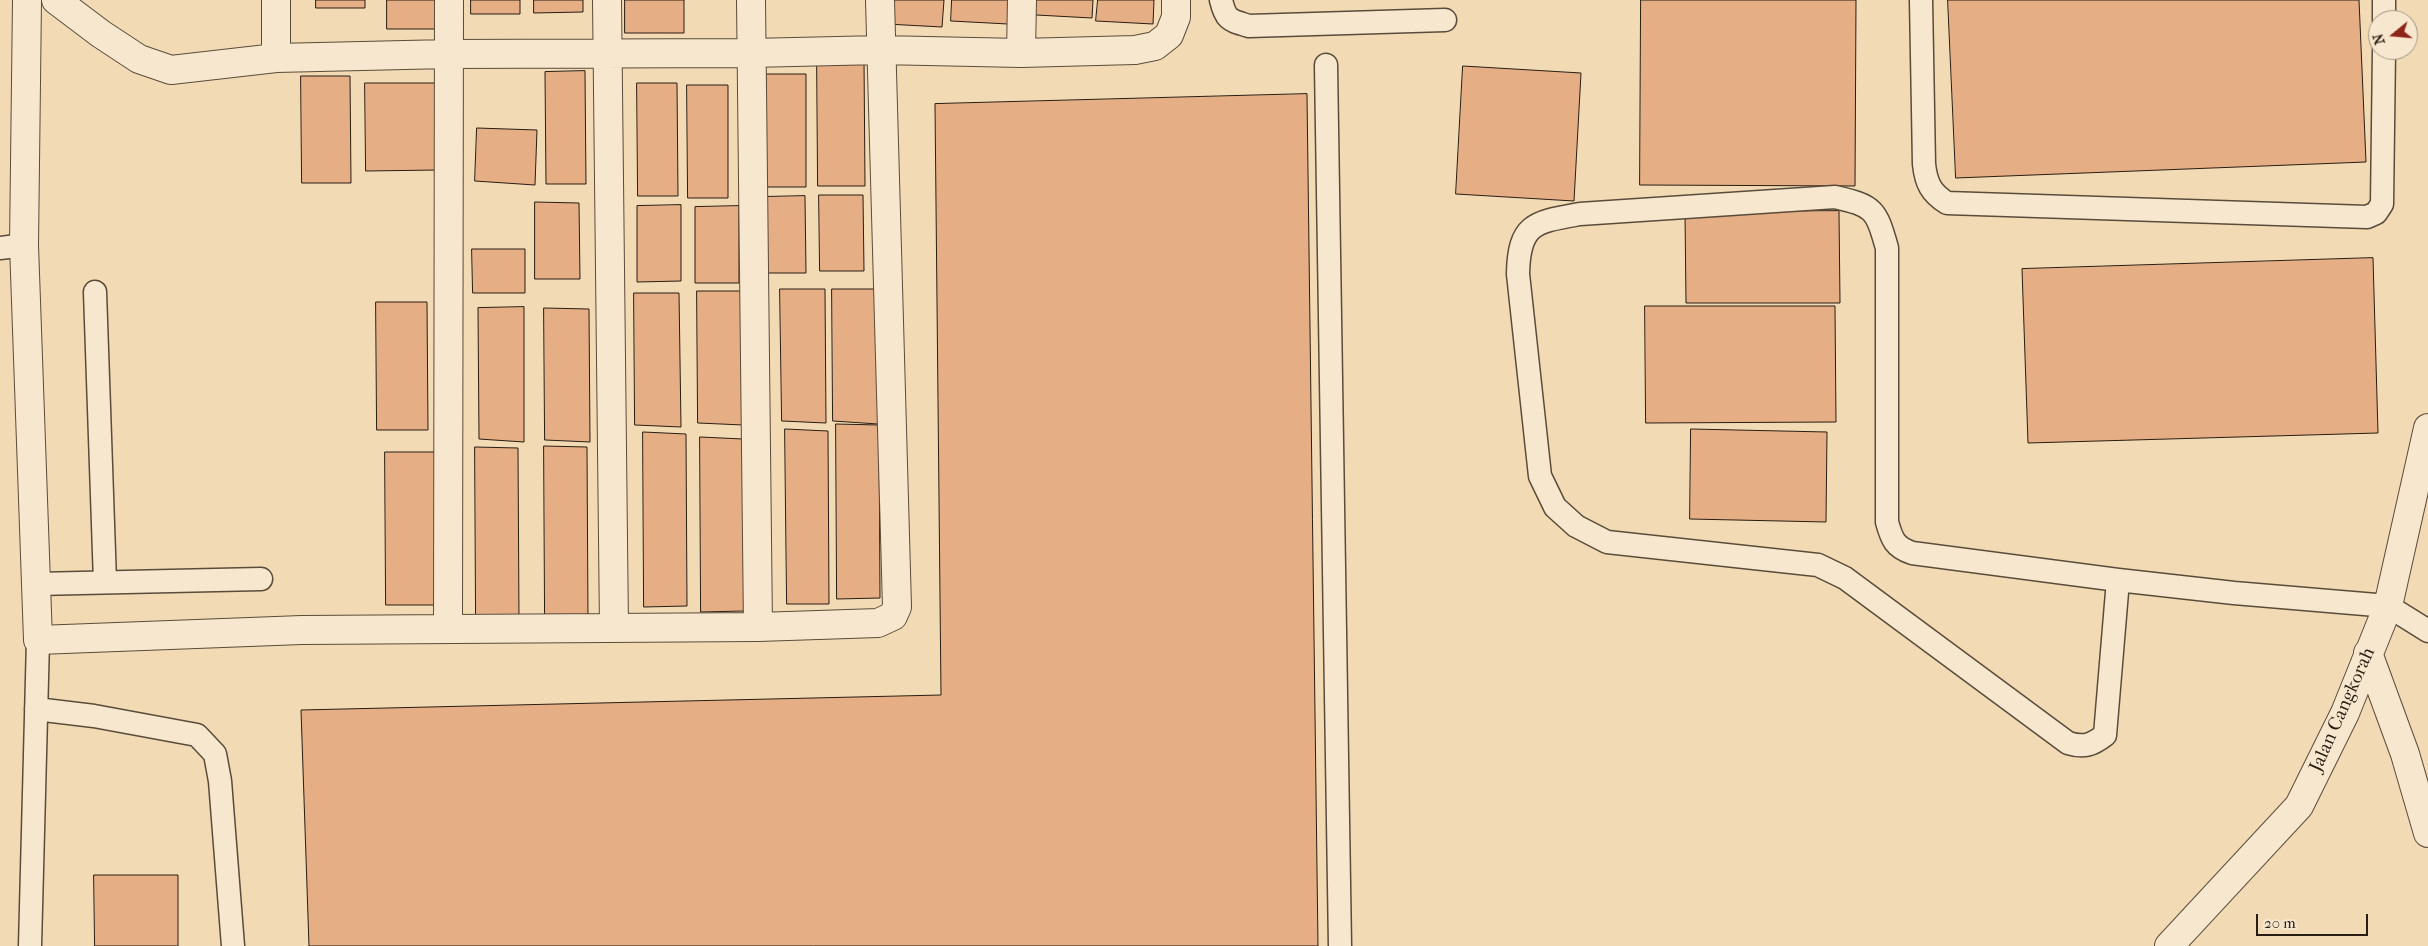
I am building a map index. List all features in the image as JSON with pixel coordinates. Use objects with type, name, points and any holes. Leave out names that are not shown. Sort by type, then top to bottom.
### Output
[{"type":"street","points":[[27,0],[12,247],[36,584],[38,640],[302,630],[758,627],[878,623],[893,616],[897,607],[880,0]]},
{"type":"street","points":[[56,0],[101,34],[139,59],[171,70],[276,58],[448,54],[752,53],[880,50],[1021,53],[1135,50],[1154,46],[1169,35],[1176,17],[1176,0]]},
{"type":"street","points":[[276,0],[276,58]]},
{"type":"street","points":[[448,629],[449,0]]},
{"type":"street","points":[[607,0],[614,628]]},
{"type":"street","points":[[751,0],[758,627]]},
{"type":"street","points":[[1021,53],[1022,0]]},
{"type":"street","name":"Jalan Cangkorah","points":[[2169,946],[2299,806],[2345,713],[2388,606],[2428,428]]},
{"type":"street","points":[[2368,653],[2405,754],[2428,833]]},
{"type":"lane","points":[[1221,0],[1224,12],[1229,19],[1249,26],[1445,20]]},
{"type":"lane","points":[[1921,0],[1924,164],[1926,180],[1934,195],[1946,203],[2366,217],[2376,213],[2382,204],[2384,60]]},
{"type":"lane","points":[[1326,65],[1340,946]]},
{"type":"lane","points":[[2118,580],[2105,735],[2093,744],[2080,747],[2068,743],[1845,578],[1831,570],[1818,565],[1607,542],[1576,526],[1555,506],[1540,476],[1518,274],[1519,250],[1527,232],[1543,220],[1580,214],[1835,197],[1864,204],[1880,221],[1887,248],[1887,522],[1891,537],[1900,549],[1912,553],[2118,580],[2388,606],[2428,631]]},
{"type":"lane","points":[[95,292],[104,582]]},
{"type":"lane","points":[[36,584],[261,579]]},
{"type":"lane","points":[[30,946],[38,640]]},
{"type":"lane","points":[[36,709],[94,716],[197,736],[215,754],[220,782],[233,946]]},
{"type":"building","points":[[316,0],[365,0],[365,8],[316,8]]},
{"type":"building","points":[[387,0],[441,0],[442,29],[387,29]]},
{"type":"building","points":[[471,0],[520,0],[520,14],[471,14]]},
{"type":"building","points":[[534,0],[583,0],[583,12],[534,13]]},
{"type":"building","points":[[625,0],[684,0],[684,33],[625,33]]},
{"type":"building","points":[[887,0],[944,0],[942,27],[886,24]]},
{"type":"building","points":[[952,0],[1009,0],[1008,24],[951,21]]},
{"type":"building","points":[[1036,0],[1093,0],[1092,18],[1036,15]]},
{"type":"building","points":[[1098,0],[1154,0],[1153,24],[1096,21]]},
{"type":"building","points":[[1641,0],[1856,0],[1855,186],[1640,185]]},
{"type":"building","points":[[1948,0],[2359,0],[2366,162],[1956,178]]},
{"type":"building","points":[[817,59],[864,59],[865,186],[818,186]]},
{"type":"building","points":[[1463,66],[1581,73],[1574,201],[1456,194]]},
{"type":"building","points":[[585,71],[586,184],[546,184],[545,72]]},
{"type":"building","points":[[766,74],[806,74],[806,187],[767,187]]},
{"type":"building","points":[[301,76],[350,76],[351,183],[302,183]]},
{"type":"building","points":[[365,83],[436,83],[437,170],[366,171]]},
{"type":"building","points":[[637,83],[677,83],[678,196],[638,196]]},
{"type":"building","points":[[687,85],[728,85],[728,198],[688,198]]},
{"type":"building","points":[[1307,94],[1318,946],[309,946],[301,710],[941,695],[935,104]]},
{"type":"building","points":[[477,128],[537,130],[535,185],[475,181]]},
{"type":"building","points":[[819,195],[863,195],[864,271],[820,271]]},
{"type":"building","points":[[805,196],[806,273],[762,273],[762,197]]},
{"type":"building","points":[[535,202],[579,203],[580,279],[535,279]]},
{"type":"building","points":[[681,205],[681,281],[637,282],[637,206]]},
{"type":"building","points":[[739,206],[739,283],[695,283],[695,207]]},
{"type":"building","points":[[1839,211],[1840,303],[1686,303],[1685,212]]},
{"type":"building","points":[[472,249],[525,249],[525,293],[473,293]]},
{"type":"building","points":[[2373,258],[2378,433],[2028,443],[2022,269]]},
{"type":"building","points":[[780,289],[825,289],[826,423],[782,421]]},
{"type":"building","points":[[832,289],[877,289],[878,424],[833,421]]},
{"type":"building","points":[[697,291],[743,291],[743,425],[698,423]]},
{"type":"building","points":[[634,293],[679,293],[681,427],[635,425]]},
{"type":"building","points":[[376,302],[427,302],[428,430],[377,430]]},
{"type":"building","points":[[1645,306],[1835,306],[1836,422],[1646,423]]},
{"type":"building","points":[[524,307],[524,442],[479,439],[478,308]]},
{"type":"building","points":[[544,308],[589,309],[590,442],[545,440]]},
{"type":"building","points":[[836,424],[879,425],[880,598],[837,599]]},
{"type":"building","points":[[785,429],[828,431],[829,604],[787,604]]},
{"type":"building","points":[[1691,429],[1827,432],[1826,522],[1690,519]]},
{"type":"building","points":[[643,432],[686,434],[687,606],[644,607]]},
{"type":"building","points":[[700,437],[743,439],[744,611],[701,612]]},
{"type":"building","points":[[544,446],[587,447],[588,620],[545,621]]},
{"type":"building","points":[[475,447],[518,448],[519,621],[476,621]]},
{"type":"building","points":[[385,452],[441,452],[443,605],[386,605]]},
{"type":"building","points":[[94,875],[178,875],[178,946],[95,946]]}]
